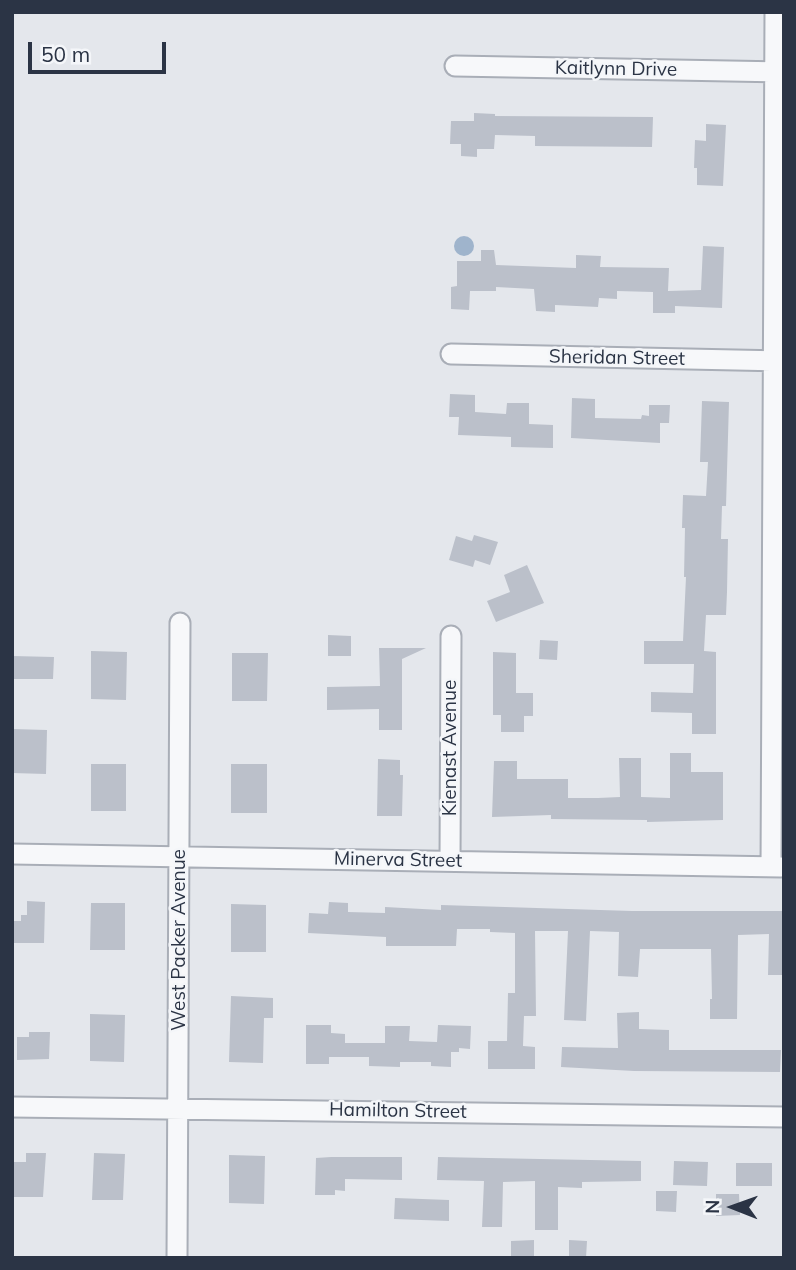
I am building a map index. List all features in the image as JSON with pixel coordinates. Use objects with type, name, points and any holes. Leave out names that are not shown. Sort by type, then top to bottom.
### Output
[{"type":"street","points":[[775,12],[780,72],[777,867]]},
{"type":"street","name":"Kaitlynn Drive","points":[[455,66],[780,72]]},
{"type":"street","name":"Sheridan Street","points":[[451,354],[778,361]]},
{"type":"street","name":"West Packer Avenue","points":[[177,1258],[180,623]]},
{"type":"street","name":"Kienast Avenue","points":[[450,636],[450,861]]},
{"type":"street","name":"Minerva Street","points":[[12,854],[777,867]]},
{"type":"street","name":"Hamilton Street","points":[[12,1107],[784,1117]]},
{"type":"water","points":[[464,236],[471,239],[474,246],[471,253],[464,256],[457,253],[454,246],[457,239]]},
{"type":"building","points":[[474,113],[495,116],[653,117],[652,147],[535,146],[535,136],[495,135],[494,149],[477,149],[477,157],[461,156],[461,144],[450,144],[451,121],[474,121]]},
{"type":"building","points":[[706,124],[726,125],[723,186],[697,185],[697,168],[694,168],[695,140],[706,141]]},
{"type":"building","points":[[703,246],[724,247],[722,308],[675,306],[675,313],[653,313],[653,292],[617,291],[617,299],[599,298],[598,307],[555,305],[555,312],[536,311],[534,289],[496,287],[496,291],[470,291],[469,310],[451,309],[451,287],[457,286],[457,261],[481,261],[481,250],[494,250],[496,265],[576,268],[576,255],[601,256],[600,267],[669,268],[668,291],[701,290]]},
{"type":"building","points":[[450,394],[475,395],[475,412],[506,414],[507,403],[529,403],[529,424],[553,425],[553,448],[511,447],[511,437],[458,435],[459,417],[449,417]]},
{"type":"building","points":[[572,398],[595,399],[595,418],[641,419],[642,415],[649,416],[649,405],[670,405],[669,423],[660,423],[660,443],[571,438]]},
{"type":"building","points":[[702,401],[729,402],[726,506],[722,506],[721,539],[728,539],[726,615],[706,615],[704,651],[716,652],[716,734],[692,734],[692,713],[651,712],[651,692],[693,693],[694,664],[644,664],[644,641],[683,641],[686,577],[685,528],[682,528],[683,495],[706,496],[708,462],[700,462]]},
{"type":"building","points":[[474,535],[498,542],[490,565],[475,560],[473,567],[449,560],[456,536],[472,541]]},
{"type":"building","points":[[527,565],[544,603],[496,622],[487,601],[510,592],[504,575]]},
{"type":"building","points":[[328,635],[351,636],[351,656],[328,656]]},
{"type":"building","points":[[540,640],[558,641],[557,660],[539,659]]},
{"type":"building","points":[[379,648],[426,648],[402,659],[402,730],[379,730],[379,709],[327,710],[327,687],[380,686]]},
{"type":"building","points":[[91,651],[127,652],[126,700],[91,699]]},
{"type":"building","points":[[493,652],[516,653],[516,693],[533,693],[533,716],[524,716],[524,732],[501,732],[501,715],[493,715]]},
{"type":"building","points":[[232,653],[268,653],[267,701],[232,701]]},
{"type":"building","points":[[12,656],[54,657],[53,679],[12,679]]},
{"type":"building","points":[[12,729],[47,730],[46,774],[12,773]]},
{"type":"building","points":[[670,753],[691,753],[691,772],[723,772],[723,820],[647,822],[551,819],[551,815],[492,817],[494,761],[517,761],[517,779],[568,779],[568,798],[598,798],[620,797],[619,758],[641,758],[641,797],[670,798]]},
{"type":"building","points":[[378,759],[400,760],[400,775],[403,775],[402,816],[377,816]]},
{"type":"building","points":[[91,764],[126,764],[126,811],[91,811]]},
{"type":"building","points":[[231,764],[267,764],[267,813],[231,813]]},
{"type":"building","points":[[27,901],[45,902],[44,943],[12,943],[12,921],[21,921],[21,915],[27,915]]},
{"type":"building","points":[[329,902],[348,903],[348,912],[385,913],[385,907],[441,910],[441,905],[632,911],[784,911],[784,975],[768,975],[769,934],[738,935],[737,1019],[710,1019],[711,949],[640,949],[638,977],[618,976],[619,932],[590,931],[586,1021],[564,1020],[568,931],[535,931],[536,1016],[524,1016],[523,1046],[535,1047],[535,1069],[488,1069],[488,1041],[507,1041],[508,993],[515,993],[515,933],[490,932],[490,929],[457,929],[456,946],[386,946],[386,937],[308,933],[309,913],[328,914]]},
{"type":"building","points":[[91,903],[125,903],[125,950],[90,950]]},
{"type":"building","points":[[231,904],[266,905],[266,952],[231,952]]},
{"type":"building","points":[[231,996],[273,998],[273,1018],[264,1018],[263,1063],[229,1062]]},
{"type":"building","points":[[639,1012],[639,1029],[669,1030],[669,1050],[781,1050],[780,1072],[634,1071],[561,1067],[562,1047],[618,1048],[617,1013]]},
{"type":"building","points":[[90,1014],[125,1015],[124,1062],[90,1061]]},
{"type":"building","points":[[306,1025],[331,1025],[331,1033],[345,1034],[345,1043],[385,1043],[385,1026],[410,1026],[409,1041],[437,1042],[438,1025],[471,1026],[470,1049],[459,1048],[459,1052],[451,1052],[451,1067],[431,1066],[431,1062],[400,1062],[400,1067],[369,1066],[369,1057],[329,1057],[329,1064],[306,1064]]},
{"type":"building","points":[[29,1032],[50,1032],[49,1059],[17,1060],[17,1037],[29,1037]]},
{"type":"building","points":[[26,1153],[46,1153],[43,1197],[12,1197],[12,1162],[26,1162]]},
{"type":"building","points":[[94,1153],[125,1154],[123,1200],[92,1200]]},
{"type":"building","points":[[229,1155],[265,1156],[264,1204],[229,1203]]},
{"type":"building","points":[[402,1157],[402,1180],[345,1179],[345,1191],[335,1190],[335,1195],[315,1195],[316,1158]]},
{"type":"building","points":[[438,1157],[641,1161],[641,1181],[582,1182],[582,1188],[558,1187],[558,1230],[535,1230],[535,1181],[503,1182],[502,1227],[482,1227],[484,1181],[437,1180]]},
{"type":"building","points":[[674,1161],[708,1162],[707,1186],[673,1185]]},
{"type":"building","points":[[736,1163],[772,1163],[772,1186],[736,1186]]},
{"type":"building","points":[[656,1191],[677,1191],[676,1212],[656,1211]]},
{"type":"building","points":[[716,1194],[739,1194],[740,1215],[716,1216]]},
{"type":"building","points":[[395,1198],[449,1200],[449,1221],[394,1219]]},
{"type":"building","points":[[534,1240],[534,1258],[511,1258],[511,1241]]},
{"type":"building","points":[[569,1240],[587,1241],[586,1258],[569,1258]]}]
